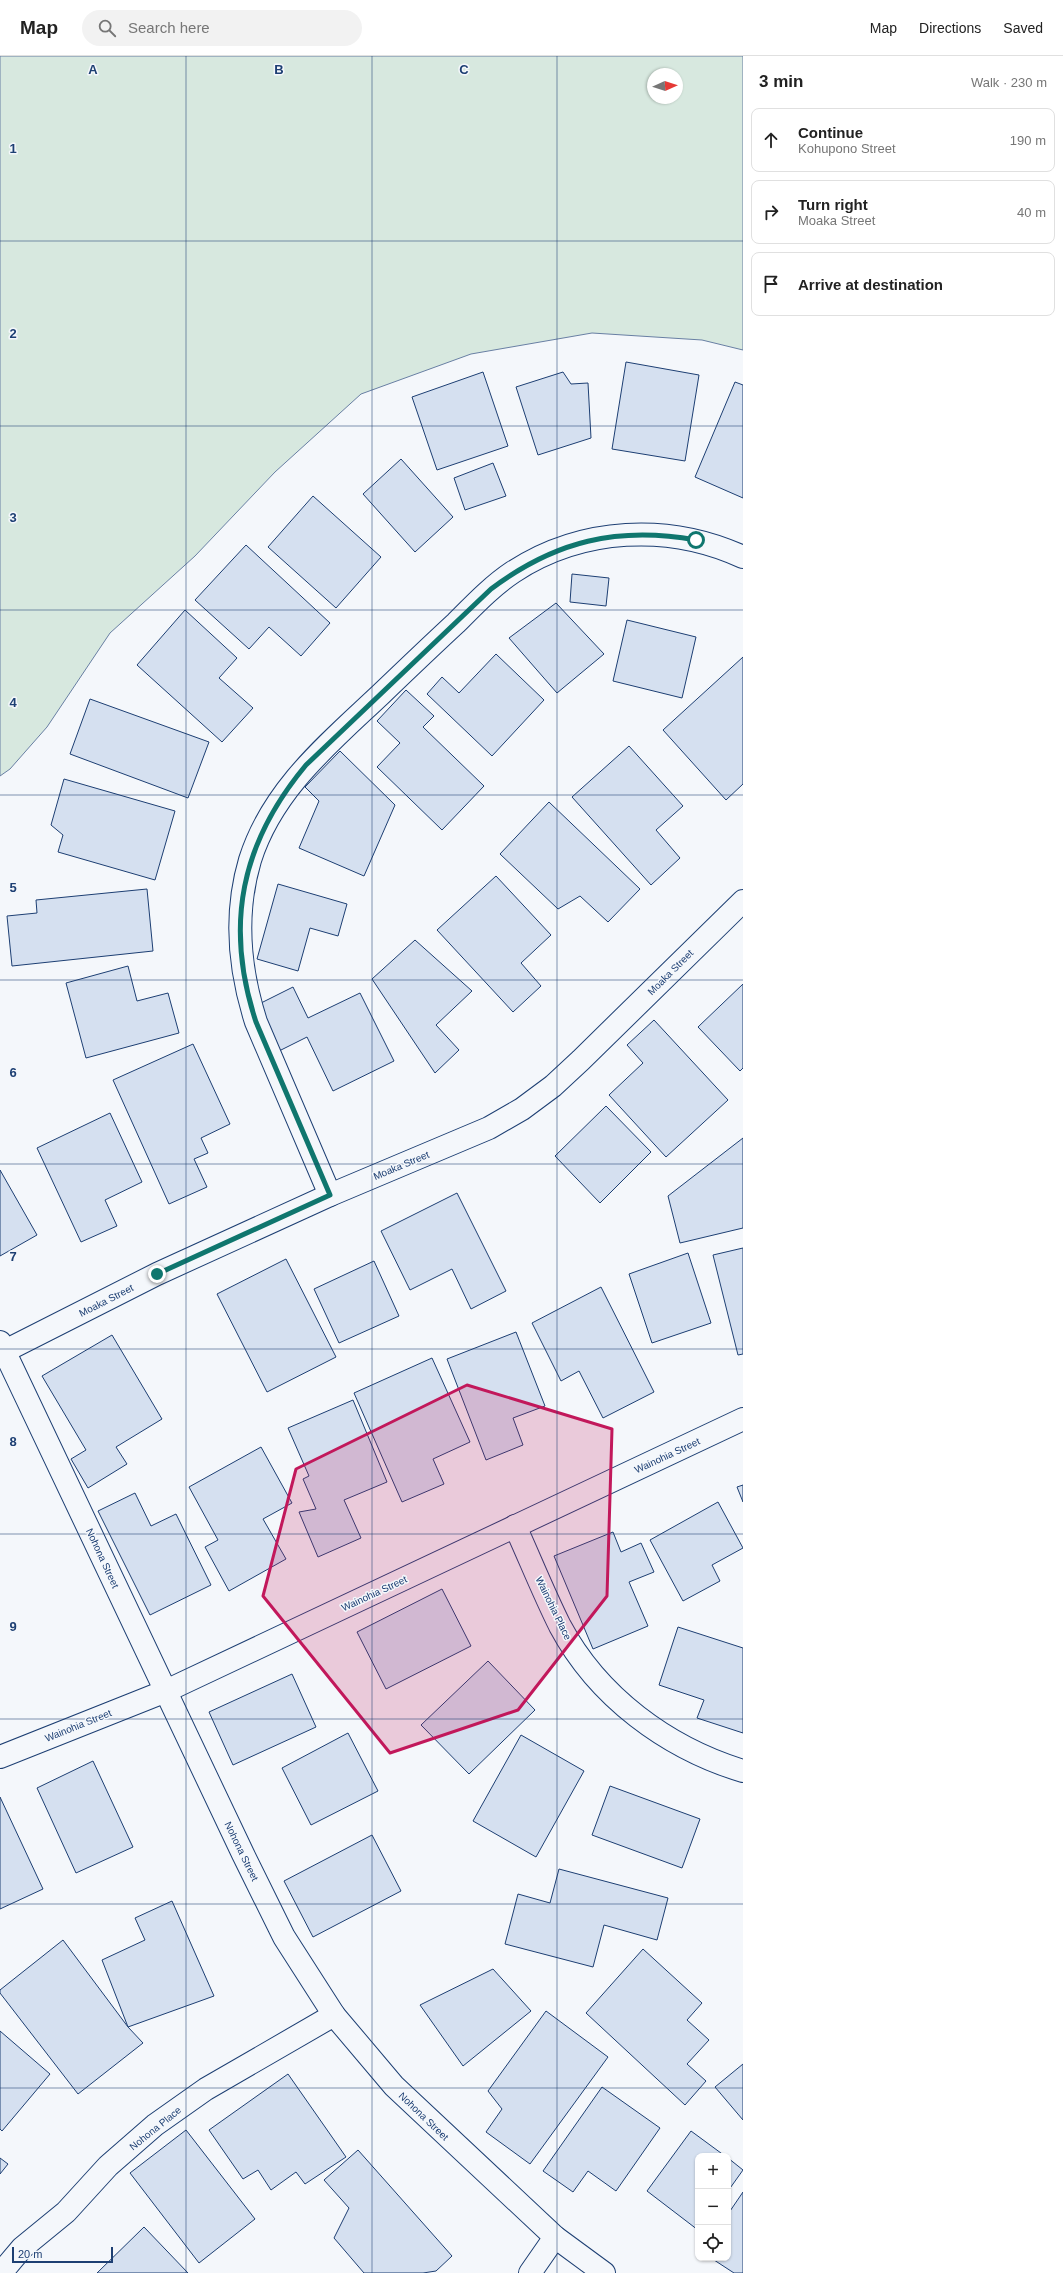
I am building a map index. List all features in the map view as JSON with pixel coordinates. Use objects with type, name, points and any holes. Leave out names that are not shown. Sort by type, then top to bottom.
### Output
[{"type":"street","points":[[330,1195],[256,1022],[242,969],[240,914],[244,886],[260,834],[273,810],[288,787],[312,760],[491,589],[536,559],[587,540],[614,535],[641,534],[668,535],[696,540],[722,548],[743,557]]},
{"type":"street","name":"Moaka Street","points":[[2,1347],[330,1195],[489,1128],[522,1108],[553,1086],[743,901]]},
{"type":"street","name":"Nohona Street","points":[[2,1347],[284,1937],[334,2015],[394,2086],[555,2237],[604,2273]]},
{"type":"street","name":"Wainohia Street","points":[[0,1757],[166,1691],[743,1419]]},
{"type":"street","name":"Wainohia Place","points":[[515,1526],[560,1626],[578,1655],[600,1682],[624,1706],[650,1727],[680,1745],[710,1760],[743,1771]]},
{"type":"street","name":"Nohona Place","points":[[1,2273],[22,2248],[66,2212],[108,2166],[155,2125],[206,2089],[334,2015]]},
{"type":"street","points":[[530,2273],[555,2237]]},
{"type":"highlighted area","points":[[467,1385],[612,1429],[607,1596],[518,1710],[390,1753],[263,1596],[296,1469]]},
{"type":"shaded area","points":[[0,56],[743,56],[743,350],[702,340],[592,333],[471,354],[361,394],[275,472],[195,556],[110,633],[47,727],[10,769],[0,776]]},
{"type":"building","points":[[626,362],[699,375],[685,461],[612,449]]},
{"type":"building","points":[[483,372],[508,446],[437,470],[412,397]]},
{"type":"building","points":[[563,372],[571,384],[588,383],[591,438],[538,455],[516,387]]},
{"type":"building","points":[[735,382],[743,385],[743,498],[695,477]]},
{"type":"building","points":[[401,459],[453,517],[415,552],[363,494]]},
{"type":"building","points":[[493,463],[506,496],[465,510],[454,478]]},
{"type":"building","points":[[313,496],[381,557],[336,608],[268,547]]},
{"type":"building","points":[[246,545],[330,623],[301,656],[269,627],[249,649],[195,600]]},
{"type":"building","points":[[572,574],[609,578],[606,606],[570,602]]},
{"type":"building","points":[[556,603],[604,654],[557,693],[509,638]]},
{"type":"building","points":[[185,610],[237,658],[219,678],[253,708],[222,742],[137,665]]},
{"type":"building","points":[[627,620],[696,637],[682,698],[613,681]]},
{"type":"building","points":[[496,654],[544,700],[492,756],[427,694],[442,677],[459,693]]},
{"type":"building","points":[[743,657],[743,784],[726,800],[663,730]]},
{"type":"building","points":[[406,690],[434,716],[423,727],[484,786],[442,830],[377,767],[400,743],[377,721]]},
{"type":"building","points":[[90,699],[209,742],[188,798],[70,754]]},
{"type":"building","points":[[629,746],[683,806],[656,830],[680,858],[651,885],[572,797]]},
{"type":"building","points":[[340,751],[395,805],[364,876],[299,848],[319,801],[305,787]]},
{"type":"building","points":[[64,779],[175,811],[155,880],[58,852],[63,835],[51,825]]},
{"type":"building","points":[[549,802],[640,889],[608,922],[580,896],[558,909],[500,854]]},
{"type":"building","points":[[496,876],[551,935],[521,963],[541,986],[513,1012],[437,930]]},
{"type":"building","points":[[278,884],[347,904],[338,936],[310,928],[298,971],[257,959]]},
{"type":"building","points":[[147,889],[153,951],[12,966],[7,916],[37,913],[36,900]]},
{"type":"building","points":[[415,940],[472,991],[436,1025],[459,1050],[435,1073],[372,979]]},
{"type":"building","points":[[128,966],[137,1001],[168,993],[179,1033],[86,1058],[66,983]]},
{"type":"building","points":[[743,984],[743,1068],[740,1071],[698,1027]]},
{"type":"building","points":[[293,987],[308,1018],[360,993],[394,1061],[333,1091],[307,1037],[277,1052],[255,1006]]},
{"type":"building","points":[[654,1020],[728,1100],[666,1157],[609,1095],[643,1063],[627,1045]]},
{"type":"building","points":[[193,1044],[230,1124],[201,1138],[208,1153],[194,1159],[207,1187],[169,1204],[113,1080]]},
{"type":"building","points":[[606,1106],[651,1152],[600,1203],[555,1156]]},
{"type":"building","points":[[110,1113],[142,1182],[105,1200],[117,1226],[81,1242],[37,1148]]},
{"type":"building","points":[[743,1138],[743,1228],[680,1243],[668,1196]]},
{"type":"building","points":[[0,1170],[37,1235],[0,1256]]},
{"type":"building","points":[[457,1193],[506,1291],[471,1309],[452,1269],[410,1290],[381,1231]]},
{"type":"building","points":[[743,1248],[743,1354],[738,1355],[713,1255]]},
{"type":"building","points":[[688,1253],[711,1323],[652,1343],[629,1274]]},
{"type":"building","points":[[286,1259],[336,1357],[267,1392],[217,1294]]},
{"type":"building","points":[[374,1261],[399,1316],[339,1343],[314,1289]]},
{"type":"building","points":[[601,1287],[654,1392],[603,1418],[579,1371],[561,1381],[532,1323]]},
{"type":"building","points":[[516,1332],[545,1406],[513,1418],[523,1445],[486,1460],[447,1359]]},
{"type":"building","points":[[112,1335],[162,1419],[116,1447],[127,1464],[88,1488],[71,1459],[86,1450],[42,1376]]},
{"type":"building","points":[[432,1358],[470,1442],[433,1459],[444,1484],[402,1502],[354,1393]]},
{"type":"building","points":[[353,1400],[387,1482],[344,1500],[361,1538],[318,1557],[299,1512],[316,1509],[303,1479],[309,1476],[288,1428]]},
{"type":"building","points":[[261,1447],[292,1503],[263,1519],[286,1559],[229,1591],[205,1547],[218,1540],[189,1487]]},
{"type":"building","points":[[743,1485],[743,1502],[737,1487]]},
{"type":"building","points":[[135,1493],[151,1526],[176,1514],[211,1585],[150,1615],[98,1511]]},
{"type":"building","points":[[718,1502],[743,1548],[712,1565],[720,1581],[683,1601],[650,1540]]},
{"type":"building","points":[[613,1532],[621,1552],[641,1543],[654,1572],[629,1582],[648,1626],[593,1649],[554,1556]]},
{"type":"building","points":[[442,1589],[471,1646],[386,1689],[357,1632]]},
{"type":"building","points":[[678,1627],[743,1648],[743,1733],[697,1718],[704,1700],[659,1685]]},
{"type":"building","points":[[488,1661],[535,1710],[469,1774],[421,1725]]},
{"type":"building","points":[[292,1674],[316,1727],[233,1765],[209,1712]]},
{"type":"building","points":[[348,1733],[378,1791],[311,1825],[282,1768]]},
{"type":"building","points":[[521,1735],[584,1771],[536,1857],[473,1821]]},
{"type":"building","points":[[93,1761],[133,1847],[76,1873],[37,1788]]},
{"type":"building","points":[[610,1786],[700,1819],[682,1868],[592,1835]]},
{"type":"building","points":[[0,1797],[43,1889],[0,1909]]},
{"type":"building","points":[[372,1835],[401,1891],[313,1937],[284,1881]]},
{"type":"building","points":[[559,1869],[668,1898],[657,1940],[604,1925],[593,1967],[505,1944],[518,1894],[550,1903]]},
{"type":"building","points":[[172,1901],[214,1996],[128,2027],[102,1960],[145,1940],[135,1918]]},
{"type":"building","points":[[63,1940],[128,2027],[143,2043],[78,2094],[0,1993],[0,1990]]},
{"type":"building","points":[[643,1949],[702,2003],[687,2020],[709,2040],[687,2064],[706,2081],[685,2105],[586,2013]]},
{"type":"building","points":[[493,1969],[531,2011],[463,2066],[420,2005]]},
{"type":"building","points":[[546,2011],[608,2057],[530,2164],[486,2132],[502,2109],[488,2091]]},
{"type":"building","points":[[0,2031],[50,2074],[2,2131],[0,2129]]},
{"type":"building","points":[[743,2064],[743,2120],[715,2087]]},
{"type":"building","points":[[288,2074],[346,2157],[305,2184],[296,2172],[271,2190],[258,2170],[243,2179],[209,2130]]},
{"type":"building","points":[[602,2087],[660,2128],[616,2191],[588,2171],[573,2192],[543,2171]]},
{"type":"building","points":[[186,2130],[255,2219],[199,2263],[130,2173]]},
{"type":"building","points":[[691,2131],[721,2153],[695,2153],[695,2228],[647,2191]]},
{"type":"building","points":[[358,2150],[452,2256],[436,2271],[423,2273],[364,2273],[334,2238],[349,2208],[324,2180]]},
{"type":"building","points":[[0,2158],[8,2164],[0,2174]]},
{"type":"building","points":[[731,2160],[743,2170],[731,2187]]},
{"type":"building","points":[[743,2192],[743,2273],[734,2273],[716,2261],[731,2261],[731,2210]]},
{"type":"building","points":[[144,2227],[188,2273],[97,2273]]},
{"type":"route","points":[[157,1274],[330,1195],[256,1022],[242,969],[240,914],[244,886],[260,834],[288,787],[306,765],[491,589],[512,573],[536,559],[561,548],[587,540],[614,535],[668,535],[696,540]]}]
